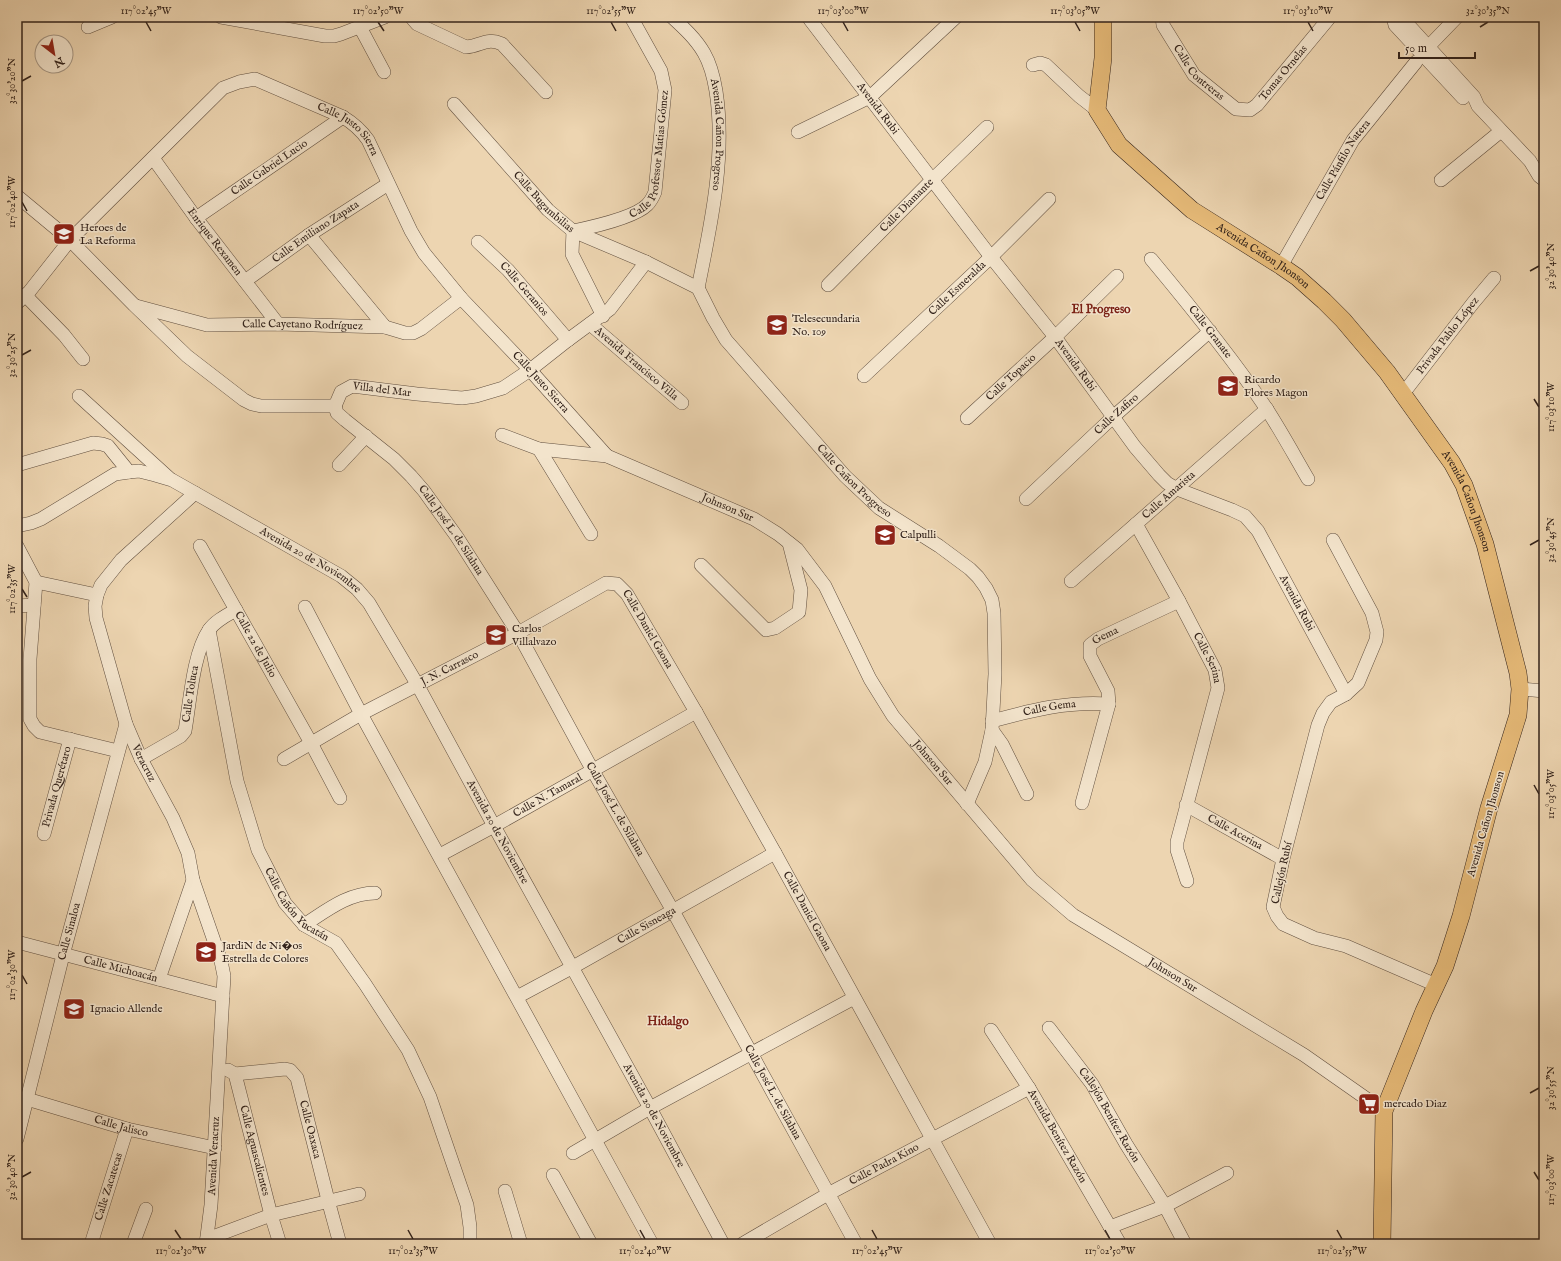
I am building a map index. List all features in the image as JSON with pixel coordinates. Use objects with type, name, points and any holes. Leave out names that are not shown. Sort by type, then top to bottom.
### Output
[{"type":"main road","points":[[1097,110],[1103,58],[1102,17]]},
{"type":"main road","name":"Avenida Cañon Jhonson","points":[[1097,110],[1119,145],[1192,210],[1297,277],[1343,320],[1387,372],[1402,395],[1444,451],[1464,485],[1485,544],[1518,673],[1520,689],[1518,715],[1489,808],[1461,916],[1445,966],[1424,1011],[1384,1111]]},
{"type":"main road","points":[[1382,1244],[1384,1111]]},
{"type":"street","points":[[88,27],[112,17]]},
{"type":"street","points":[[220,17],[325,36],[334,36],[385,17]]},
{"type":"street","points":[[411,17],[417,24],[466,47],[488,40],[502,44],[546,92]]},
{"type":"street","name":"Calle Professor Matias Gómez","points":[[573,231],[595,226],[637,212],[646,206],[655,192],[665,90],[661,71],[654,55],[631,17]]},
{"type":"street","name":"Avenida Cañon Progreso","points":[[672,17],[693,38],[705,54],[713,76],[719,114],[718,159],[712,217],[698,288]]},
{"type":"street","name":"Avenida Rubi","points":[[808,17],[1054,337],[1135,447],[1159,475],[1167,483],[1177,489],[1232,510],[1245,516],[1252,523],[1346,694]]},
{"type":"street","points":[[798,132],[870,97],[956,17]]},
{"type":"street","name":"Calle Contreras","points":[[1162,17],[1163,25],[1194,75],[1236,109],[1250,110]]},
{"type":"street","name":"Tomas Ornelas","points":[[1250,110],[1256,105],[1330,17]]},
{"type":"street","points":[[1393,17],[1395,25],[1468,103],[1478,106]]},
{"type":"street","points":[[1398,17],[1402,18],[1429,46],[1474,97],[1478,106],[1530,161],[1539,176],[1544,180]]},
{"type":"street","points":[[1429,46],[1457,17]]},
{"type":"street","points":[[360,27],[384,72]]},
{"type":"street","name":"Calle Pánfilo Natera","points":[[1281,266],[1354,140],[1416,62]]},
{"type":"street","points":[[1033,65],[1040,63],[1046,65],[1079,96],[1097,110]]},
{"type":"street","name":"Calle Justo Sierra","points":[[24,297],[70,240],[224,88],[239,82],[256,79],[343,117],[355,124],[368,140],[420,248],[461,298],[530,370],[607,456]]},
{"type":"street","name":"Calle Bugambilias","points":[[454,104],[548,210],[573,231],[572,254],[603,316]]},
{"type":"street","name":"Calle Gabriel Lucio","points":[[196,218],[343,117]]},
{"type":"street","name":"Calle Diamante","points":[[828,285],[987,127]]},
{"type":"street","points":[[1441,180],[1501,131]]},
{"type":"street","name":"Enrique Rexamen","points":[[153,158],[196,218],[278,324]]},
{"type":"street","points":[[1530,161],[1544,168]]},
{"type":"street","name":"Calle Emiliano Zapata","points":[[245,281],[309,235],[388,184]]},
{"type":"street","points":[[17,196],[70,240],[187,356],[235,394],[252,404],[261,406],[335,406]]},
{"type":"street","name":"Calle Esmeralda","points":[[864,376],[991,257],[1049,199]]},
{"type":"street","points":[[573,231],[646,262],[698,288]]},
{"type":"street","points":[[309,235],[385,327]]},
{"type":"street","name":"Calle Geranios","points":[[478,242],[508,270],[568,340]]},
{"type":"street","name":"Calle Granate","points":[[1150,259],[1210,331],[1267,409],[1308,479]]},
{"type":"street","name":"Villa del Mar","points":[[335,406],[341,392],[352,386],[462,398],[476,396],[503,388],[603,316],[615,304],[646,262]]},
{"type":"street","name":"Calle Topacio","points":[[967,418],[1117,276]]},
{"type":"street","name":"Privada Pablo López","points":[[1402,395],[1494,278]]},
{"type":"street","name":"Calle Cañon Progreso","points":[[698,288],[726,340],[845,476],[879,508],[939,546],[970,569],[986,588],[992,600],[994,614],[995,674],[992,726],[985,762],[967,804]]},
{"type":"street","points":[[24,297],[64,335],[83,359]]},
{"type":"street","name":"Calle Cayetano Rodríguez","points":[[134,305],[207,325],[278,324],[385,327],[405,333],[413,333],[461,298]]},
{"type":"street","name":"Avenida Francisco Villa","points":[[590,324],[682,402]]},
{"type":"street","name":"Calle Zafiro","points":[[1026,499],[1113,417],[1210,331]]},
{"type":"street","points":[[79,396],[172,480]]},
{"type":"street","name":"Calle José L. de Silahua","points":[[335,406],[337,413],[344,420],[366,436],[407,472],[424,491],[457,537],[518,633],[856,1244]]},
{"type":"street","name":"Calle Amarista","points":[[1071,581],[1267,409]]},
{"type":"street","name":"Johnson Sur","points":[[502,435],[539,449],[607,456],[754,519],[789,542],[797,549],[825,586],[870,679],[893,716],[1032,880],[1073,915],[1304,1055],[1384,1111]]},
{"type":"street","points":[[339,465],[366,436]]},
{"type":"street","points":[[17,465],[93,443],[108,446],[129,472]]},
{"type":"street","points":[[539,449],[591,534]]},
{"type":"street","points":[[17,526],[41,519],[115,474],[144,472],[172,480]]},
{"type":"street","name":"Avenida 20 de Noviembre","points":[[172,480],[341,576],[357,589],[376,614],[417,684],[723,1244]]},
{"type":"street","name":"Veracruz","points":[[195,493],[121,560],[102,585],[97,594],[95,606],[96,618],[126,724],[141,760],[173,818],[188,853],[193,880],[221,961],[224,976],[219,1067]]},
{"type":"street","name":"Calle Serina","points":[[1136,524],[1215,670],[1218,688],[1178,833],[1176,850],[1187,881]]},
{"type":"street","name":"Callejón Rubí","points":[[1333,540],[1372,613],[1377,632],[1376,640],[1358,683],[1346,694],[1331,702],[1323,713],[1318,725],[1283,859],[1274,907],[1276,916],[1283,924],[1314,938],[1346,946],[1436,985]]},
{"type":"street","points":[[701,565],[766,630],[775,628],[799,612],[801,590],[789,542]]},
{"type":"street","points":[[17,546],[36,582],[30,659],[30,719],[40,732],[118,751]]},
{"type":"street","name":"Calle 22 de Julio","points":[[200,546],[311,743],[340,798]]},
{"type":"street","points":[[36,582],[97,594]]},
{"type":"street","name":"J. N. Carrasco","points":[[284,758],[417,684],[518,633],[606,583],[617,584]]},
{"type":"street","name":"Calle Daniel Gaona","points":[[617,584],[627,594],[696,712],[930,1138],[990,1244]]},
{"type":"street","name":"Gema","points":[[1109,704],[1108,691],[1090,656],[1090,645],[1098,639],[1179,601]]},
{"type":"street","points":[[17,606],[34,605]]},
{"type":"street","points":[[305,608],[361,714],[440,855],[652,1244]]},
{"type":"street","points":[[209,630],[213,624],[236,610]]},
{"type":"street","name":"Calle Toluca","points":[[141,760],[175,741],[182,736],[185,731],[197,662],[209,630]]},
{"type":"street","name":"Calle Cañón Yucatán","points":[[209,630],[236,781],[258,850],[285,903],[304,925],[336,943],[408,1050],[430,1097],[467,1205],[470,1227],[470,1244]]},
{"type":"street","points":[[1520,689],[1544,691]]},
{"type":"street","name":"Calle Gema","points":[[992,726],[1039,708],[1090,703],[1109,704]]},
{"type":"street","points":[[1082,803],[1109,704]]},
{"type":"street","name":"Calle N. Tamaral","points":[[440,855],[593,771],[696,712]]},
{"type":"street","name":"Calle Sinaloa","points":[[17,1139],[63,955],[126,724]]},
{"type":"street","points":[[992,726],[1027,794]]},
{"type":"street","name":"Privada Querétaro","points":[[44,834],[70,739]]},
{"type":"street","name":"Calle Acerina","points":[[1186,805],[1283,859]]},
{"type":"street","name":"Calle Sisneaga","points":[[517,997],[573,968],[775,854]]},
{"type":"street","points":[[159,979],[193,880]]},
{"type":"street","points":[[304,925],[341,901],[365,893],[375,893]]},
{"type":"street","name":"Calle Michoacán","points":[[17,942],[223,996]]},
{"type":"street","points":[[573,1153],[650,1108],[854,998]]},
{"type":"street","name":"Callejón Benítez Razón","points":[[1049,1028],[1092,1084],[1126,1144],[1165,1206],[1185,1244]]},
{"type":"street","name":"Avenida Benítez Razón","points":[[991,1030],[1029,1088],[1120,1244]]},
{"type":"street","points":[[219,1067],[235,1074]]},
{"type":"street","name":"Avenida Veracruz","points":[[213,1240],[212,1205],[219,1067]]},
{"type":"street","name":"Calle Oaxaca","points":[[235,1074],[285,1069],[290,1070],[297,1078],[340,1244]]},
{"type":"street","name":"Calle Aguascalientes","points":[[235,1074],[271,1215],[280,1244]]},
{"type":"street","name":"Calle Padra Kino","points":[[742,1244],[828,1194],[930,1138],[1029,1088]]},
{"type":"street","name":"Calle Jalisco","points":[[28,1099],[127,1129],[215,1148]]},
{"type":"street","name":"Calle Zacatecas","points":[[91,1244],[127,1129]]},
{"type":"street","points":[[1110,1227],[1165,1206],[1227,1173]]},
{"type":"street","points":[[553,1175],[591,1244]]},
{"type":"street","points":[[505,1191],[520,1244]]},
{"type":"street","points":[[213,1240],[271,1215],[328,1200],[359,1194]]},
{"type":"street","points":[[133,1244],[146,1209]]},
{"type":"place","name":"Heroes de La Reforma","points":[[64,234]]},
{"type":"place","name":"Telesecundaria No. 109","points":[[777,325]]},
{"type":"place","name":"Ricardo Flores Magon","points":[[1228,386]]},
{"type":"place","name":"Calpulli","points":[[885,535]]},
{"type":"place","name":"Carlos Villalvazo","points":[[496,635]]},
{"type":"place","name":"JardiN de Ni�os Estrella de Colores","points":[[206,952]]},
{"type":"place","name":"Ignacio Allende","points":[[74,1009]]},
{"type":"place","name":"mercado Diaz","points":[[1369,1104]]},
{"type":"district","name":"El Progreso","points":[[1101,309]]},
{"type":"district","name":"Hidalgo","points":[[668,1021]]}]
